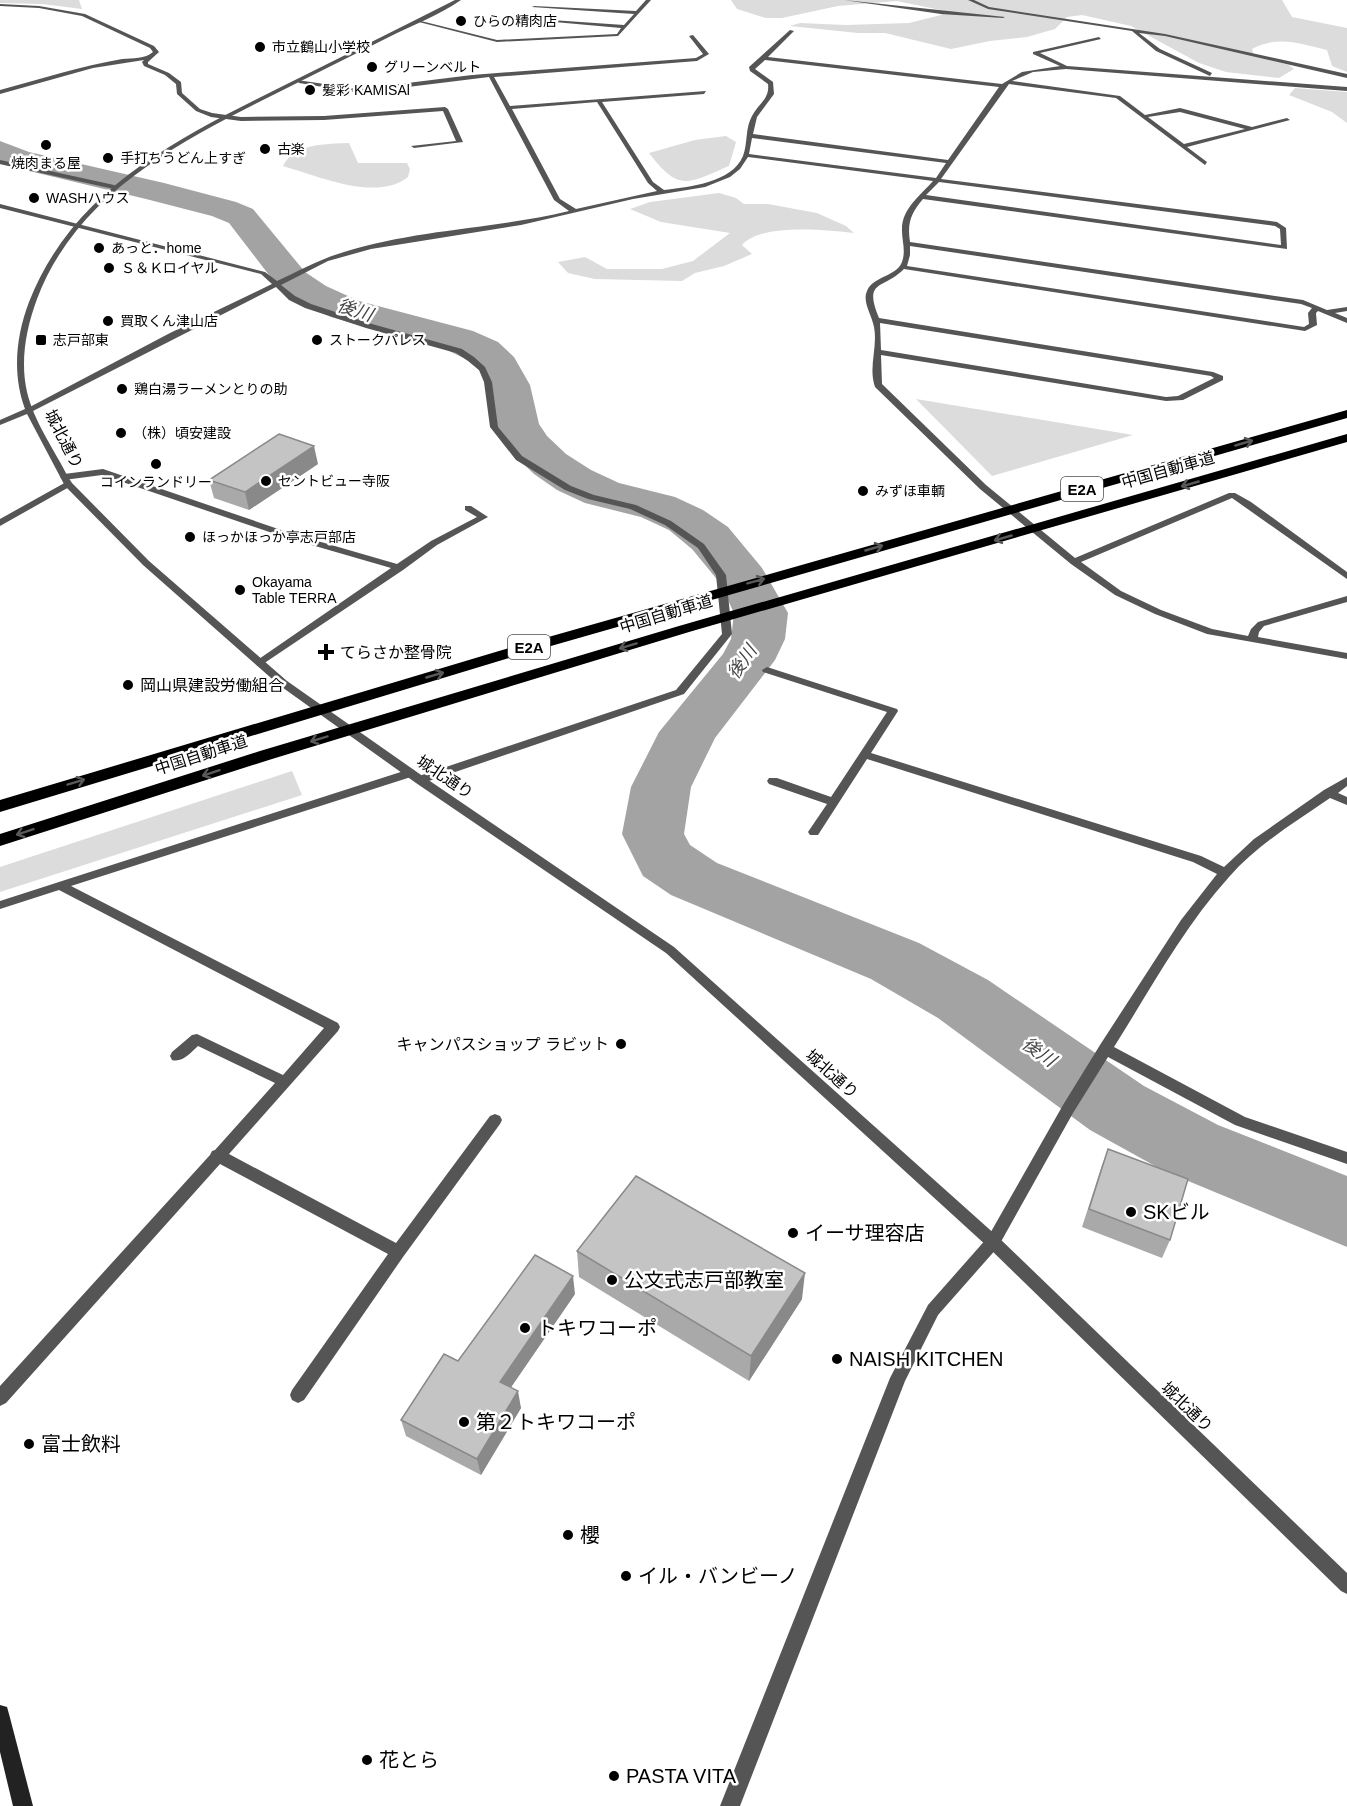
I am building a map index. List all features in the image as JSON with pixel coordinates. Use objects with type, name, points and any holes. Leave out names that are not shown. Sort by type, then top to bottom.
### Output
[{"type":"highway","name":"中国自動車道","points":[[0,806],[235,733],[680,603],[1347,414]]},
{"type":"highway","name":"中国自動車道","points":[[0,840],[266,755],[684,629],[1347,438]]},
{"type":"main road","points":[[0,1714],[23,1806]]},
{"type":"street","name":"城北通り","points":[[459,0],[224,118],[155,156],[114,187],[75,225],[54,253],[37,284],[26,320],[19,355],[23,392],[66,480],[146,563],[283,683],[415,777],[670,950],[993,1242],[1347,1585]]},
{"type":"street","points":[[417,21],[497,41],[618,35],[650,0]]},
{"type":"street","points":[[846,0],[941,13],[1068,20]]},
{"type":"street","points":[[970,0],[988,8],[1130,28],[1347,76]]},
{"type":"street","points":[[0,5],[39,7],[83,15],[152,47],[156,52],[145,62],[146,65],[167,74],[179,83],[179,93],[198,110],[224,118],[266,120],[324,118],[445,109],[460,142],[414,146]]},
{"type":"street","points":[[534,6],[638,13]]},
{"type":"street","points":[[523,19],[626,27]]},
{"type":"street","points":[[1130,28],[1158,50],[1222,79]]},
{"type":"street","points":[[0,423],[279,283],[347,252],[408,238],[504,226],[703,184],[725,177],[738,168],[746,155],[751,136],[751,124],[756,113],[770,99],[773,91],[771,83],[752,70],[753,67],[792,31]]},
{"type":"street","points":[[299,81],[359,91],[491,76],[697,59],[706,54],[691,36]]},
{"type":"street","points":[[1066,67],[1035,53],[1099,38]]},
{"type":"street","points":[[0,92],[110,63],[149,58]]},
{"type":"street","points":[[764,58],[1118,97],[1147,116],[1205,163]]},
{"type":"street","points":[[1347,89],[1066,67],[1028,71],[1005,84],[938,179],[912,209],[906,220],[907,258],[903,267],[871,288],[868,296],[877,320],[879,352],[874,369],[878,385],[983,487],[1074,562],[1118,592],[1158,612],[1210,632],[1347,656]]},
{"type":"street","points":[[491,76],[558,200],[573,210]]},
{"type":"street","points":[[508,108],[704,92]]},
{"type":"street","points":[[599,101],[651,183],[662,192]]},
{"type":"street","points":[[1147,116],[1180,110],[1252,129]]},
{"type":"street","points":[[1184,146],[1287,120]]},
{"type":"street","points":[[751,136],[949,162]]},
{"type":"street","points":[[746,155],[1277,224],[1282,228],[1285,248],[924,197]]},
{"type":"street","points":[[0,162],[114,187]]},
{"type":"street","points":[[0,206],[263,273],[279,283],[292,298],[333,316],[459,351],[482,369],[489,382],[494,427],[519,458],[568,488],[591,497],[633,507],[669,523],[701,546],[721,575],[728,634],[680,692],[415,777],[0,905]]},
{"type":"street","points":[[905,243],[1304,302],[1347,321]]},
{"type":"street","points":[[903,267],[1305,329],[1313,325],[1312,313],[1317,307]]},
{"type":"street","points":[[1327,312],[1347,309]]},
{"type":"street","points":[[877,320],[1202,372],[1220,378],[1180,398],[1166,399],[879,352]]},
{"type":"street","points":[[0,523],[66,480],[103,472],[287,535],[400,568]]},
{"type":"street","points":[[1074,562],[1232,495],[1347,576]]},
{"type":"street","points":[[260,663],[434,543],[484,517],[468,508]]},
{"type":"street","points":[[1252,640],[1254,631],[1261,624],[1347,599]]},
{"type":"street","points":[[767,670],[893,711],[814,832]]},
{"type":"street","points":[[865,755],[1197,859],[1225,873]]},
{"type":"street","points":[[730,1806],[898,1378],[933,1310],[993,1242],[1068,1109],[1185,923],[1225,873],[1258,842],[1347,781]]},
{"type":"street","points":[[773,782],[834,802]]},
{"type":"street","points":[[1328,793],[1347,801]]},
{"type":"street","points":[[0,1398],[333,1026],[60,886]]},
{"type":"street","points":[[177,1056],[197,1039],[285,1082]]},
{"type":"street","points":[[1105,1049],[1240,1121],[1347,1158]]},
{"type":"street","points":[[298,1395],[495,1119]]},
{"type":"street","points":[[217,1155],[398,1252]]},
{"type":"shaded area","points":[[0,0],[79,0],[82,9],[42,4],[0,3]]},
{"type":"shaded area","points":[[731,0],[1282,0],[1292,17],[1347,28],[1347,72],[1332,66],[1327,50],[1298,43],[1271,42],[1252,49],[1254,56],[1289,65],[1294,69],[1279,78],[1226,72],[1199,63],[1131,26],[1082,15],[1067,17],[1055,29],[1027,37],[990,41],[951,49],[885,33],[858,33],[790,26],[800,23],[846,25],[909,23],[941,15],[945,11],[897,1],[838,6],[782,18],[766,18],[737,9]]},
{"type":"shaded area","points":[[1295,88],[1347,92],[1347,123],[1332,112],[1289,95]]},
{"type":"shaded area","points":[[726,136],[736,142],[729,166],[693,180],[676,179],[668,174],[649,153],[695,140]]},
{"type":"shaded area","points":[[349,143],[358,163],[407,163],[410,169],[408,177],[395,184],[364,187],[347,185],[283,166],[288,158],[303,149],[312,146]]},
{"type":"shaded area","points":[[719,193],[736,198],[744,204],[768,204],[817,213],[846,226],[854,233],[795,230],[764,233],[751,238],[742,245],[752,254],[724,266],[695,273],[682,281],[595,279],[568,273],[558,262],[585,257],[607,269],[662,269],[693,261],[730,233],[661,222],[630,209],[650,202]]},
{"type":"shaded area","points":[[916,399],[1133,435],[992,476]]},
{"type":"shaded area","points":[[292,771],[302,795],[0,892],[0,867]]},
{"type":"building","points":[[279,434],[314,446],[245,492],[209,480]]},
{"type":"building","name":"SKビル","points":[[1108,1149],[1188,1179],[1170,1240],[1089,1209]]},
{"type":"building","points":[[636,1176],[805,1273],[751,1356],[577,1251]]},
{"type":"building","points":[[535,1255],[573,1276],[500,1382],[518,1391],[477,1459],[401,1420],[444,1354],[458,1361]]},
{"type":"waterway","name":"後川","points":[[0,151],[20,160],[152,190],[224,209],[241,216],[292,280],[312,294],[345,309],[459,340],[483,351],[499,366],[509,385],[517,424],[530,445],[550,464],[574,480],[602,493],[658,507],[686,520],[710,538],[744,579],[761,613],[758,639],[747,660],[688,732],[661,787],[653,834],[666,860],[694,879],[895,961],[963,999],[1117,1108],[1191,1148],[1347,1212]]},
{"type":"place","name":"ひらの精肉店","points":[[461,21]]},
{"type":"place","name":"市立鶴山小学校","points":[[260,47]]},
{"type":"place","name":"グリーンベルト","points":[[372,67]]},
{"type":"place","name":"髪彩 KAMISAl","points":[[310,90]]},
{"type":"place","name":"焼肉まる屋","points":[[46,145]]},
{"type":"place","name":"古楽","points":[[265,149]]},
{"type":"place","name":"手打ちうどん上すぎ","points":[[108,158]]},
{"type":"place","name":"WASHハウス","points":[[34,198]]},
{"type":"place","name":"あっと．home","points":[[99,248]]},
{"type":"place","name":"Ｓ＆Ｋロイヤル","points":[[109,268]]},
{"type":"place","name":"買取くん津山店","points":[[108,321]]},
{"type":"place","name":"志戸部東","points":[[41,340]]},
{"type":"place","name":"ストークパレス","points":[[317,340]]},
{"type":"place","name":"鶏白湯ラーメンとりの助","points":[[122,389]]},
{"type":"place","name":"（株）頃安建設","points":[[121,433]]},
{"type":"place","name":"コインランドリー","points":[[156,464]]},
{"type":"place","name":"セントビュー寺阪","points":[[266,481]]},
{"type":"place","name":"みずほ車輌","points":[[863,491]]},
{"type":"place","name":"ほっかほっか亭志戸部店","points":[[190,537]]},
{"type":"place","name":"Okayama Table TERRA","points":[[240,590]]},
{"type":"place","name":"てらさか整骨院","points":[[326,652]]},
{"type":"place","name":"岡山県建設労働組合","points":[[128,685]]},
{"type":"place","name":"キャンパスショップ ラビット","points":[[621,1044]]},
{"type":"place","name":"SKビル","points":[[1131,1212]]},
{"type":"place","name":"イーサ理容店","points":[[793,1233]]},
{"type":"place","name":"公文式志戸部教室","points":[[612,1280]]},
{"type":"place","name":"トキワコーポ","points":[[525,1328]]},
{"type":"place","name":"NAISH KITCHEN","points":[[837,1359]]},
{"type":"place","name":"第２トキワコーポ","points":[[464,1422]]},
{"type":"place","name":"富士飲料","points":[[29,1444]]},
{"type":"place","name":"櫻","points":[[568,1535]]},
{"type":"place","name":"イル・バンビーノ","points":[[626,1576]]},
{"type":"place","name":"花とら","points":[[367,1760]]},
{"type":"place","name":"PASTA VITA","points":[[614,1776]]}]
